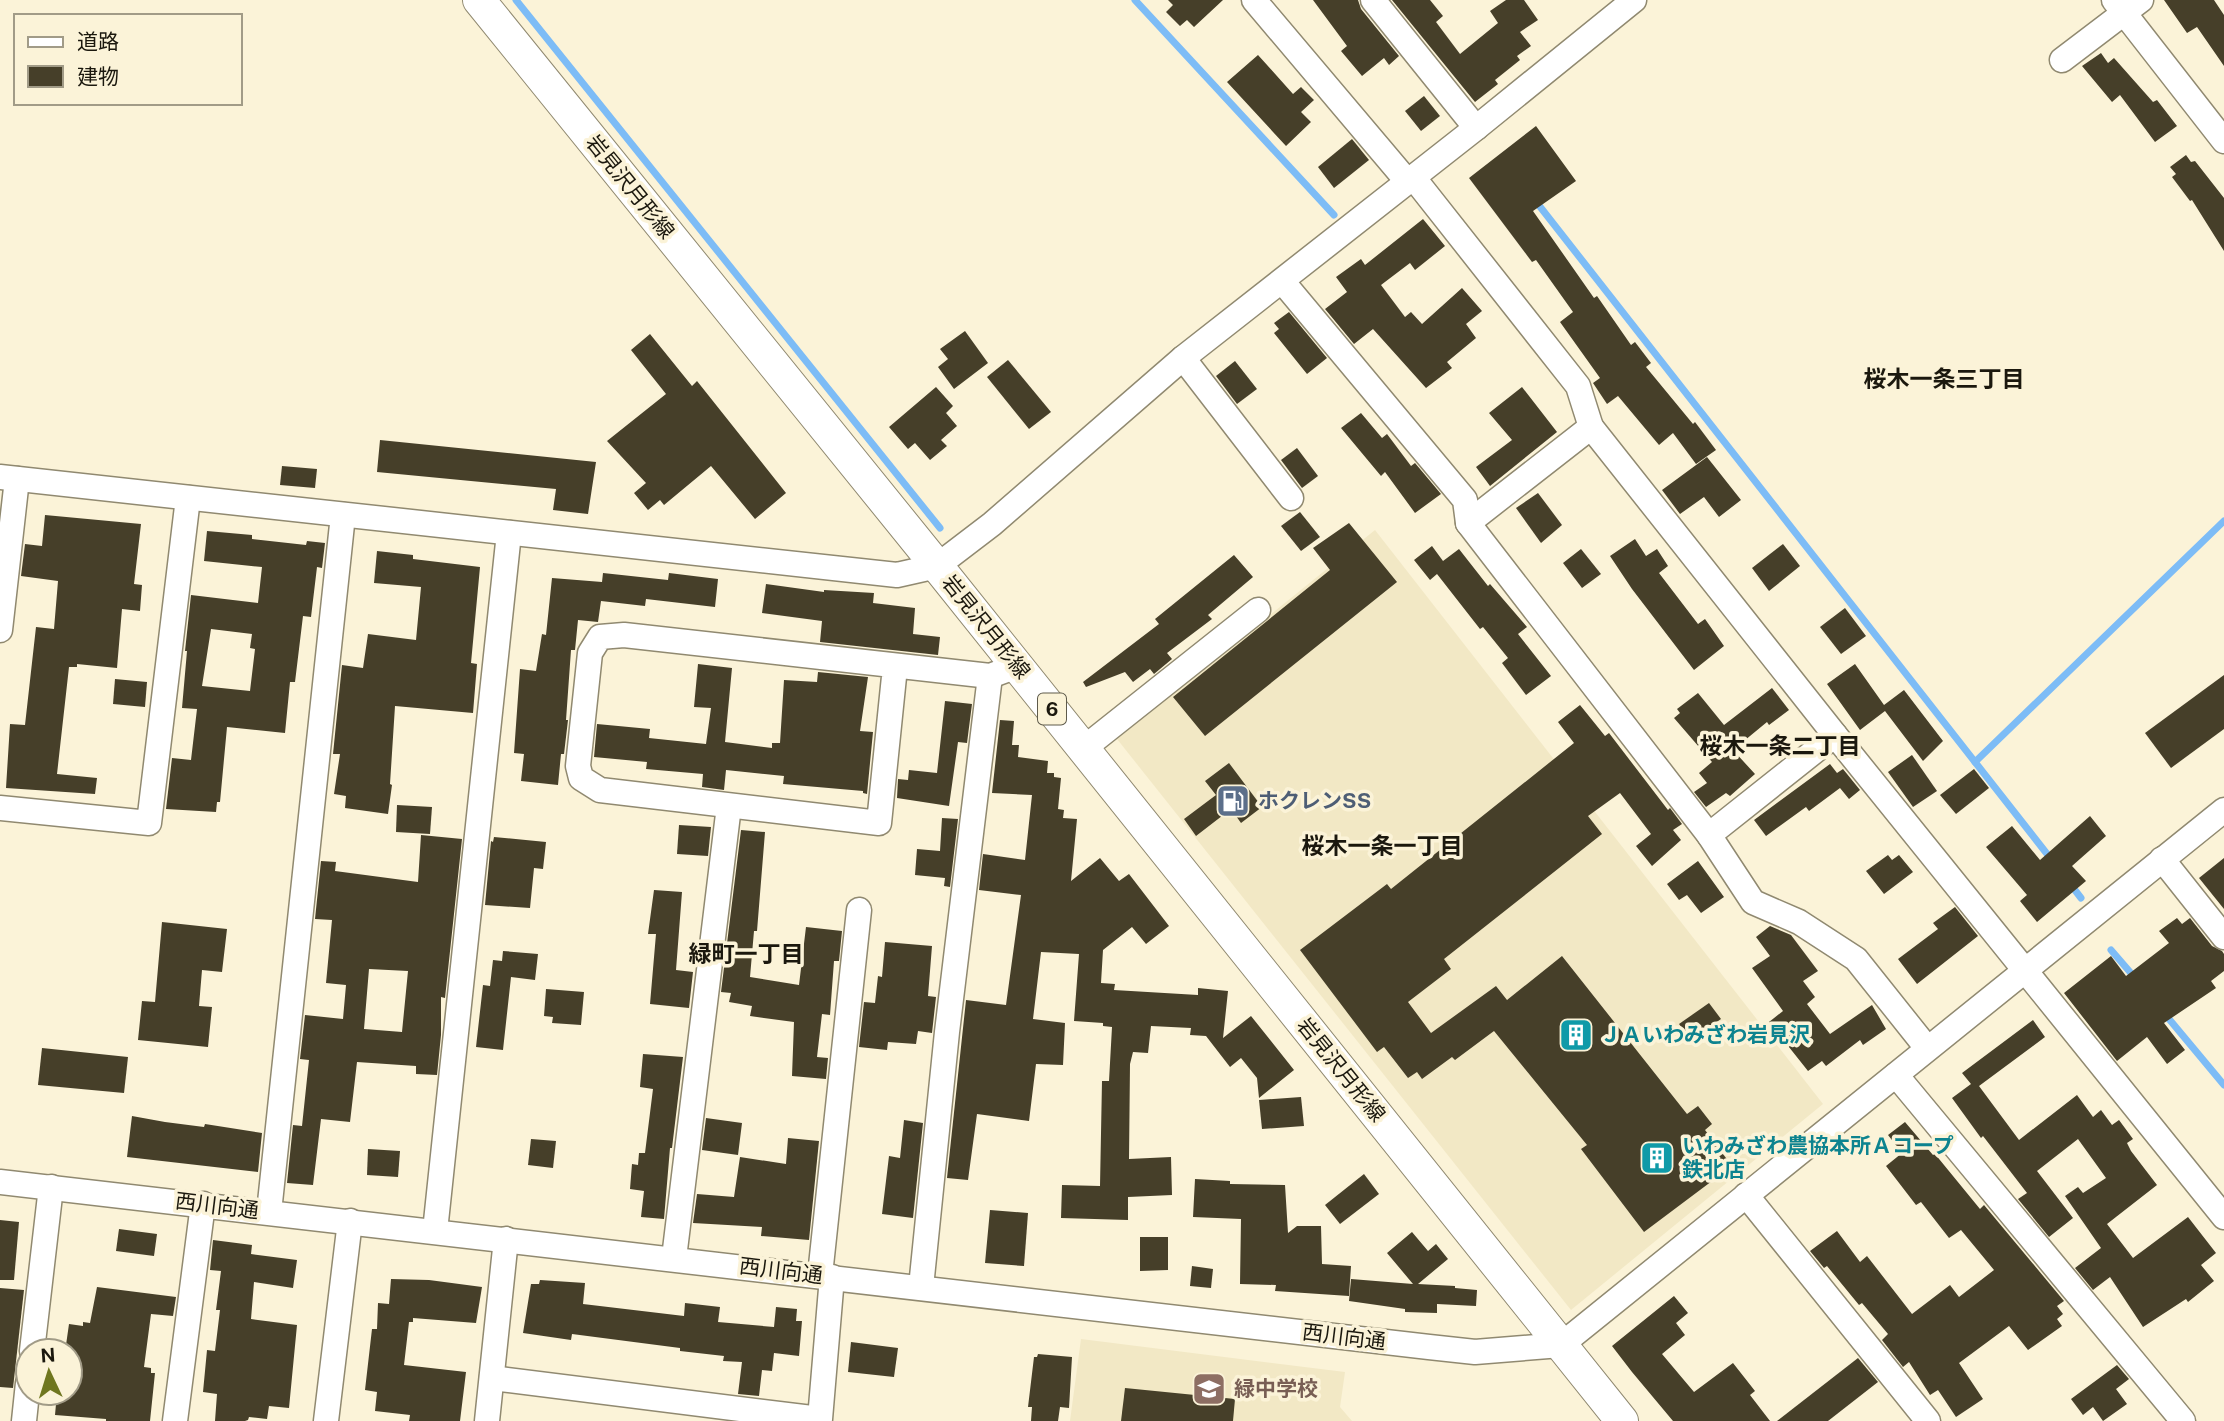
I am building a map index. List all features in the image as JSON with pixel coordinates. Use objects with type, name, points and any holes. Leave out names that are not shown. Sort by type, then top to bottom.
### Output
[{"type":"main road","name":"岩見沢月形線","points":[[479,0],[937,566],[1003,671],[1083,748],[1622,1421]]},
{"type":"street","points":[[1373,0],[1476,128]]},
{"type":"street","points":[[0,630],[8,478],[897,575],[937,566],[992,524],[1183,358],[1634,0]]},
{"type":"street","points":[[1265,4],[1578,386],[1591,427],[1835,735],[2224,1217]]},
{"type":"street","points":[[2062,60],[2127,4],[2224,141]]},
{"type":"street","points":[[1282,281],[1465,500],[1468,523],[1709,835],[1753,902],[1799,922],[1856,959],[1927,1048]]},
{"type":"street","points":[[1183,358],[1290,498]]},
{"type":"street","points":[[1468,523],[1591,427]]},
{"type":"street","points":[[0,808],[149,823],[188,498]]},
{"type":"street","points":[[269,1212],[343,515]]},
{"type":"street","points":[[435,1231],[509,533]]},
{"type":"street","points":[[1083,748],[1258,610]]},
{"type":"street","points":[[895,667],[879,823],[600,790],[581,778],[578,766],[590,653],[600,637],[624,635],[895,667],[1003,671],[947,1032],[920,1287]]},
{"type":"street","points":[[1709,835],[1835,735]]},
{"type":"street","points":[[674,1258],[729,806]]},
{"type":"street","points":[[1561,1345],[2224,810]]},
{"type":"street","points":[[2162,859],[2224,937]]},
{"type":"street","points":[[492,1378],[820,1419],[826,1276],[859,910]]},
{"type":"street","points":[[1896,1075],[2183,1421]]},
{"type":"street","name":"西川向通","points":[[0,1182],[1475,1352],[1561,1345]]},
{"type":"street","points":[[34,1337],[51,1187]]},
{"type":"street","points":[[1746,1195],[1928,1421]]},
{"type":"street","points":[[175,1421],[202,1204]]},
{"type":"street","points":[[326,1421],[350,1221]]},
{"type":"street","points":[[487,1421],[506,1239]]},
{"type":"shaded area","points":[[1375,530],[1823,1104],[1571,1310],[1117,739]]},
{"type":"shaded area","name":"緑中学校","points":[[1081,1339],[1345,1372],[1340,1407],[1352,1421],[1070,1421]]},
{"type":"building","points":[[1168,0],[1223,0],[1194,27],[1187,20],[1180,26],[1166,12],[1173,5]]},
{"type":"building","points":[[1313,0],[1358,0],[1361,9],[1399,56],[1389,65],[1384,58],[1362,76],[1341,51],[1347,46]]},
{"type":"building","points":[[1392,0],[1430,0],[1443,16],[1436,22],[1460,54],[1498,23],[1490,11],[1506,0],[1524,0],[1538,20],[1520,32],[1531,46],[1517,56],[1520,60],[1495,80],[1498,84],[1475,102]]},
{"type":"building","points":[[2164,0],[2214,0],[2224,15],[2224,66],[2197,27],[2187,33]]},
{"type":"building","points":[[2101,53],[2108,63],[2114,58],[2153,102],[2157,100],[2177,126],[2155,142],[2120,95],[2112,102],[2082,66]]},
{"type":"building","points":[[1258,55],[1293,94],[1301,87],[1314,100],[1301,112],[1311,122],[1286,146],[1227,82]]},
{"type":"building","points":[[1424,96],[1440,116],[1421,131],[1405,111]]},
{"type":"building","points":[[1536,126],[1576,181],[1533,211],[1594,298],[1597,296],[1631,345],[1635,342],[1651,363],[1646,367],[1716,450],[1696,464],[1673,433],[1659,445],[1618,396],[1607,404],[1593,383],[1600,378],[1560,322],[1573,312],[1536,260],[1532,262],[1469,178]]},
{"type":"building","points":[[1352,139],[1369,160],[1334,188],[1318,167]]},
{"type":"building","points":[[2186,155],[2191,162],[2195,161],[2224,198],[2224,251],[2192,200],[2190,201],[2172,177],[2176,174],[2170,167]]},
{"type":"building","points":[[1423,219],[1445,246],[1415,270],[1410,263],[1381,285],[1405,317],[1411,312],[1422,324],[1462,288],[1482,311],[1466,324],[1476,338],[1447,362],[1452,368],[1426,388],[1373,329],[1354,344],[1325,309],[1347,292],[1336,277],[1361,259],[1365,265]]},
{"type":"building","points":[[1289,312],[1327,358],[1307,374],[1274,333],[1279,329],[1274,323]]},
{"type":"building","points":[[965,331],[988,363],[954,389],[938,367],[948,359],[940,349]]},
{"type":"building","points":[[650,334],[692,386],[697,381],[786,493],[755,519],[711,466],[664,505],[660,500],[648,510],[634,493],[646,483],[607,441],[666,394],[631,350]]},
{"type":"building","points":[[1008,360],[1051,412],[1029,429],[987,377]]},
{"type":"building","points":[[1235,361],[1257,389],[1237,404],[1216,376]]},
{"type":"building","points":[[936,387],[953,406],[946,413],[957,426],[941,440],[947,446],[930,460],[915,443],[908,449],[889,427]]},
{"type":"building","points":[[1522,387],[1557,432],[1490,486],[1476,467],[1512,440],[1489,413]]},
{"type":"building","points":[[1361,413],[1382,438],[1387,434],[1411,466],[1415,463],[1441,494],[1415,513],[1385,472],[1381,476],[1341,428]]},
{"type":"building","points":[[380,440],[596,462],[588,514],[553,510],[556,489],[377,472]]},
{"type":"building","points":[[1297,448],[1318,476],[1302,488],[1281,460]]},
{"type":"building","points":[[1707,457],[1741,500],[1719,517],[1704,497],[1680,514],[1662,490]]},
{"type":"building","points":[[282,466],[317,469],[315,488],[280,485]]},
{"type":"building","points":[[1538,493],[1562,525],[1541,543],[1516,508]]},
{"type":"building","points":[[1300,512],[1320,537],[1301,551],[1281,526]]},
{"type":"building","points":[[45,515],[141,524],[134,584],[142,585],[140,611],[122,609],[117,668],[77,664],[77,667],[69,667],[57,774],[97,778],[95,794],[6,788],[10,724],[25,725],[36,627],[54,629],[58,581],[21,576],[25,544],[42,546]]},
{"type":"building","points":[[1349,523],[1397,582],[1205,736],[1173,697],[1330,570],[1313,548]]},
{"type":"building","points":[[207,531],[252,535],[252,539],[306,545],[307,541],[325,543],[322,568],[317,567],[311,617],[303,616],[295,682],[290,682],[285,733],[227,727],[220,802],[217,802],[216,812],[166,809],[172,758],[191,760],[197,709],[182,708],[191,595],[258,603],[262,567],[204,561]],"holes":[[[211,629],[252,634],[250,648],[255,649],[250,691],[202,686]]]},
{"type":"building","points":[[1635,539],[1646,556],[1657,549],[1668,566],[1659,573],[1698,624],[1705,619],[1724,646],[1694,670],[1610,556]]},
{"type":"building","points":[[1783,544],[1800,566],[1769,591],[1752,568]]},
{"type":"building","points":[[1432,546],[1443,561],[1459,549],[1488,586],[1490,584],[1527,627],[1518,634],[1551,676],[1526,695],[1502,663],[1508,658],[1483,627],[1480,629],[1437,574],[1430,580],[1414,560]]},
{"type":"building","points":[[1581,549],[1601,574],[1582,588],[1563,563]]},
{"type":"building","points":[[377,551],[413,555],[413,559],[480,567],[471,663],[477,664],[473,713],[395,706],[392,785],[388,814],[345,808],[346,796],[334,794],[340,754],[333,754],[342,665],[363,668],[368,634],[416,640],[421,587],[374,583]]},
{"type":"building","points":[[1234,555],[1253,577],[1208,615],[1212,619],[1167,653],[1172,659],[1154,674],[1150,669],[1133,682],[1125,672],[1086,687],[1083,682],[1159,624],[1155,619]]},
{"type":"building","points":[[603,573],[668,580],[669,573],[718,579],[715,607],[646,599],[645,606],[601,601],[598,622],[578,620],[575,650],[571,650],[568,720],[558,785],[521,781],[524,754],[514,753],[520,669],[536,671],[542,634],[546,635],[552,578],[602,582]]},
{"type":"building","points":[[766,584],[824,592],[874,593],[873,603],[915,608],[913,634],[940,637],[938,655],[820,642],[822,621],[762,613]]},
{"type":"building","points":[[1845,608],[1866,636],[1841,654],[1820,627]]},
{"type":"building","points":[[698,664],[732,668],[725,742],[772,748],[772,743],[780,743],[784,680],[817,682],[818,672],[868,677],[860,731],[873,732],[867,794],[863,791],[783,784],[784,776],[726,770],[724,790],[702,787],[703,774],[646,769],[647,762],[594,757],[597,724],[650,729],[649,738],[706,744],[711,708],[694,707]]},
{"type":"building","points":[[1855,664],[1884,705],[1904,690],[1943,741],[1923,761],[1885,711],[1860,730],[1827,684]]},
{"type":"building","points":[[2224,675],[2224,729],[2171,768],[2145,733]]},
{"type":"building","points":[[115,679],[147,682],[145,707],[113,704]]},
{"type":"building","points":[[1772,688],[1789,710],[1769,725],[1767,722],[1733,750],[1755,774],[1730,796],[1726,793],[1706,807],[1694,792],[1707,783],[1699,773],[1712,762],[1674,718],[1680,713],[1677,709],[1698,693],[1724,725]]},
{"type":"building","points":[[945,701],[972,704],[967,743],[958,742],[949,806],[897,798],[898,779],[908,780],[909,770],[937,773]]},
{"type":"building","points":[[1580,705],[1605,736],[1609,733],[1668,810],[1670,808],[1682,824],[1673,830],[1681,840],[1652,866],[1636,846],[1651,834],[1620,793],[1588,816],[1602,834],[1444,959],[1451,969],[1408,1002],[1431,1033],[1496,986],[1507,1000],[1562,956],[1687,1114],[1698,1106],[1712,1124],[1705,1130],[1732,1166],[1644,1232],[1581,1149],[1587,1145],[1494,1031],[1455,1060],[1452,1057],[1422,1079],[1417,1072],[1408,1078],[1384,1047],[1377,1052],[1300,950],[1387,884],[1391,889],[1574,743],[1558,722]]},
{"type":"building","points":[[1000,720],[1014,721],[1012,745],[1019,745],[1018,757],[1048,761],[1047,773],[1054,773],[1054,777],[1061,778],[1058,809],[1064,810],[1063,818],[1077,819],[1071,881],[1100,858],[1119,881],[1129,874],[1169,926],[1146,944],[1132,927],[1103,950],[1101,983],[1115,984],[1114,990],[1198,995],[1198,988],[1228,991],[1223,1038],[1251,1016],[1294,1070],[1259,1098],[1257,1078],[1241,1058],[1230,1067],[1206,1036],[1190,1035],[1191,1028],[1151,1026],[1148,1053],[1133,1052],[1130,1064],[1129,1159],[1171,1157],[1172,1195],[1128,1197],[1128,1220],[1061,1218],[1062,1185],[1100,1186],[1102,1081],[1109,1081],[1112,1027],[1103,1026],[1103,1023],[1074,1021],[1079,954],[1041,952],[1033,1019],[1065,1023],[1063,1065],[1036,1064],[1029,1121],[977,1114],[968,1180],[947,1178],[966,1000],[1006,1005],[1021,895],[979,890],[983,854],[1025,860],[1032,795],[992,793]]},
{"type":"building","points":[[1912,755],[1937,791],[1913,807],[1888,772]]},
{"type":"building","name":"ホクレンSS","points":[[1229,763],[1262,807],[1241,823],[1231,809],[1196,836],[1184,819],[1216,795],[1205,781]]},
{"type":"building","points":[[1830,764],[1837,773],[1843,769],[1860,790],[1849,799],[1840,788],[1809,811],[1806,807],[1766,836],[1754,820]]},
{"type":"building","points":[[1974,769],[1989,788],[1956,814],[1940,795]]},
{"type":"building","points":[[397,805],[432,807],[430,834],[396,832]]},
{"type":"building","points":[[2090,816],[2106,836],[2072,866],[2086,881],[2037,922],[2020,901],[2027,895],[1986,847],[2012,826],[2040,860]]},
{"type":"building","points":[[942,818],[958,819],[950,887],[944,886],[945,878],[915,875],[917,849],[940,851]]},
{"type":"building","points":[[679,825],[711,827],[708,856],[677,854]]},
{"type":"building","points":[[741,830],[765,832],[757,931],[754,931],[750,977],[799,985],[806,927],[842,931],[839,961],[834,961],[830,1015],[822,1014],[817,1057],[828,1058],[826,1079],[792,1076],[794,1022],[750,1016],[752,1006],[729,1002],[731,993],[721,992]]},
{"type":"building","points":[[421,835],[462,839],[445,998],[441,997],[437,1075],[416,1074],[416,1066],[357,1062],[350,1122],[321,1119],[313,1185],[287,1183],[293,1125],[302,1126],[309,1060],[300,1059],[305,1015],[343,1019],[346,985],[326,983],[332,920],[315,919],[321,861],[336,862],[335,871],[418,882]],"holes":[[[369,969],[408,971],[402,1032],[364,1029]]]},
{"type":"building","points":[[494,837],[546,842],[543,869],[534,868],[530,908],[485,905],[491,841],[493,842]]},
{"type":"building","points":[[1888,855],[1892,860],[1899,855],[1913,872],[1884,894],[1866,871]]},
{"type":"building","points":[[2224,858],[2224,909],[2199,878]]},
{"type":"building","points":[[1698,861],[1724,897],[1701,913],[1687,895],[1679,900],[1667,884]]},
{"type":"building","points":[[654,890],[682,892],[676,970],[693,972],[689,1008],[650,1004],[656,934],[648,934]]},
{"type":"building","points":[[1955,907],[1978,936],[1917,984],[1898,959],[1938,929],[1933,923]]},
{"type":"building","points":[[2177,918],[2182,924],[2190,918],[2212,946],[2222,951],[2224,971],[2211,981],[2216,988],[2164,1023],[2185,1050],[2167,1064],[2147,1037],[2117,1061],[2064,993],[2111,956],[2126,976],[2169,943],[2159,931]]},
{"type":"building","points":[[162,922],[227,929],[222,972],[202,970],[199,1006],[212,1007],[208,1047],[138,1040],[142,1001],[155,1002]]},
{"type":"building","points":[[1770,926],[1791,935],[1818,971],[1803,981],[1815,997],[1807,1004],[1830,1034],[1872,1005],[1886,1029],[1863,1045],[1860,1040],[1826,1066],[1822,1061],[1808,1071],[1769,1022],[1783,1011],[1752,968],[1770,956],[1756,937]]},
{"type":"building","points":[[885,942],[932,946],[928,996],[936,997],[932,1033],[918,1031],[916,1044],[888,1042],[887,1050],[859,1047],[864,1002],[875,1003],[878,976],[882,977]]},
{"type":"building","points":[[503,951],[538,954],[535,980],[511,977],[503,1050],[476,1047],[483,985],[490,986],[493,960],[502,961]]},
{"type":"building","points":[[546,989],[584,992],[581,1025],[552,1023],[553,1017],[544,1016]]},
{"type":"building","points":[[1709,1003],[1721,1019],[1691,1040],[1679,1024]]},
{"type":"building","points":[[2033,1020],[2045,1037],[1979,1086],[2019,1140],[2077,1095],[2093,1117],[2101,1110],[2112,1125],[2119,1120],[2133,1139],[2127,1143],[2131,1151],[2157,1185],[2107,1224],[2133,1258],[2188,1217],[2216,1253],[2201,1265],[2214,1281],[2188,1302],[2186,1299],[2143,1327],[2110,1277],[2093,1290],[2075,1268],[2101,1248],[2065,1196],[2078,1187],[2083,1193],[2106,1178],[2078,1139],[2037,1171],[2073,1218],[2049,1237],[2018,1199],[2027,1193],[1952,1098],[1971,1084],[1962,1073]]},
{"type":"building","points":[[42,1048],[128,1057],[124,1093],[38,1085]]},
{"type":"building","points":[[643,1054],[683,1057],[670,1148],[664,1219],[641,1217],[644,1191],[630,1189],[632,1164],[638,1165],[639,1153],[645,1153],[653,1089],[640,1087]]},
{"type":"building","points":[[1301,1097],[1304,1126],[1262,1129],[1259,1100]]},
{"type":"building","points":[[132,1116],[262,1133],[258,1172],[127,1157]]},
{"type":"building","points":[[706,1118],[742,1123],[738,1155],[702,1150]]},
{"type":"building","points":[[904,1120],[923,1123],[913,1218],[882,1214],[889,1156],[900,1158]]},
{"type":"building","points":[[1905,1122],[1980,1209],[1984,1205],[2064,1301],[2057,1306],[2063,1314],[2057,1319],[2062,1326],[2028,1350],[2009,1326],[1959,1363],[1983,1399],[1956,1417],[1938,1390],[1930,1395],[1909,1362],[1903,1367],[1882,1340],[1888,1334],[1862,1303],[1859,1305],[1827,1266],[1824,1268],[1810,1251],[1837,1231],[1860,1262],[1867,1256],[1912,1314],[1950,1285],[1959,1297],[1994,1270],[1961,1230],[1949,1238],[1921,1202],[1916,1205],[1886,1166],[1902,1153],[1888,1135]]},
{"type":"building","points":[[788,1138],[819,1141],[809,1240],[761,1236],[762,1227],[693,1223],[697,1194],[734,1197],[740,1157],[786,1164]]},
{"type":"building","points":[[531,1139],[556,1141],[553,1168],[528,1165]]},
{"type":"building","points":[[368,1149],[400,1151],[398,1177],[367,1175]]},
{"type":"building","points":[[1364,1174],[1379,1194],[1340,1224],[1325,1205]]},
{"type":"building","points":[[1195,1179],[1230,1181],[1230,1184],[1285,1185],[1288,1233],[1297,1226],[1321,1226],[1322,1264],[1351,1266],[1349,1296],[1275,1291],[1276,1285],[1240,1284],[1241,1219],[1193,1217]]},
{"type":"building","points":[[990,1210],[1028,1213],[1024,1266],[985,1263]]},
{"type":"building","points":[[0,1220],[19,1222],[14,1280],[0,1280]]},
{"type":"building","points":[[119,1229],[157,1234],[154,1256],[116,1251]]},
{"type":"building","points":[[1412,1232],[1428,1251],[1436,1244],[1448,1259],[1418,1284],[1477,1290],[1476,1306],[1437,1304],[1437,1313],[1405,1312],[1405,1309],[1349,1301],[1351,1279],[1413,1284],[1387,1253]]},
{"type":"building","points":[[1140,1237],[1168,1237],[1168,1270],[1140,1271]]},
{"type":"building","points":[[213,1240],[252,1245],[251,1254],[297,1260],[293,1288],[254,1282],[251,1319],[297,1325],[289,1408],[269,1406],[267,1419],[249,1417],[245,1421],[215,1421],[217,1394],[203,1392],[207,1350],[215,1351],[220,1310],[216,1310],[221,1271],[210,1270]]},
{"type":"building","points":[[1192,1266],[1213,1269],[1211,1288],[1190,1286]]},
{"type":"building","points":[[391,1279],[429,1280],[482,1287],[476,1323],[413,1318],[413,1322],[409,1322],[404,1365],[466,1372],[460,1421],[409,1421],[410,1415],[375,1411],[377,1392],[365,1390],[372,1329],[377,1329],[378,1303],[389,1304]]},
{"type":"building","points":[[540,1280],[585,1283],[583,1304],[684,1316],[685,1303],[720,1307],[718,1322],[774,1327],[776,1307],[797,1309],[796,1321],[802,1321],[799,1356],[774,1353],[772,1371],[762,1370],[759,1396],[738,1394],[742,1362],[723,1361],[724,1356],[572,1334],[571,1340],[523,1333],[531,1284],[539,1284]]},
{"type":"building","points":[[97,1287],[176,1297],[173,1316],[151,1314],[144,1367],[151,1368],[151,1373],[155,1373],[150,1421],[106,1421],[55,1415],[56,1407],[84,1407],[84,1337],[67,1337],[69,1324],[83,1326],[83,1322],[90,1323]]},
{"type":"building","points":[[0,1288],[24,1290],[19,1337],[14,1337],[13,1388],[0,1387]]},
{"type":"building","points":[[1674,1296],[1688,1313],[1676,1323],[1685,1335],[1662,1354],[1694,1392],[1733,1363],[1755,1391],[1750,1395],[1770,1421],[1673,1421],[1612,1346]]},
{"type":"building","points":[[851,1342],[898,1348],[894,1377],[848,1372]]},
{"type":"building","points":[[1038,1354],[1072,1357],[1069,1408],[1060,1407],[1058,1421],[1031,1421],[1032,1407],[1028,1407],[1034,1357]]},
{"type":"building","points":[[1858,1358],[1878,1382],[1828,1421],[1777,1421]]},
{"type":"building","points":[[2117,1365],[2129,1379],[2116,1389],[2127,1404],[2103,1421],[2093,1407],[2083,1415],[2071,1399]]},
{"type":"building","points":[[1125,1388],[1235,1399],[1233,1421],[1121,1421]]},
{"type":"waterway","points":[[516,0],[940,528]]},
{"type":"waterway","points":[[1135,0],[1334,215]]},
{"type":"waterway","points":[[1534,199],[2051,859]]},
{"type":"waterway","points":[[1975,762],[2224,521]]},
{"type":"waterway","points":[[2071,885],[2081,898]]},
{"type":"waterway","points":[[2111,950],[2136,979]]},
{"type":"waterway","points":[[2164,1013],[2224,1085]]},
{"type":"place","name":"ホクレンSS","points":[[1233,801]]},
{"type":"place","name":"ＪＡいわみざわ岩見沢","points":[[1576,1035]]},
{"type":"place","name":"いわみざわ農協本所Ａコープ 鉄北店","points":[[1657,1158]]},
{"type":"place","name":"緑中学校","points":[[1209,1389]]},
{"type":"district","name":"桜木一条三丁目","points":[[1944,379]]},
{"type":"district","name":"桜木一条二丁目","points":[[1780,746]]},
{"type":"district","name":"桜木一条一丁目","points":[[1382,846]]},
{"type":"district","name":"緑町一丁目","points":[[746,954]]}]
